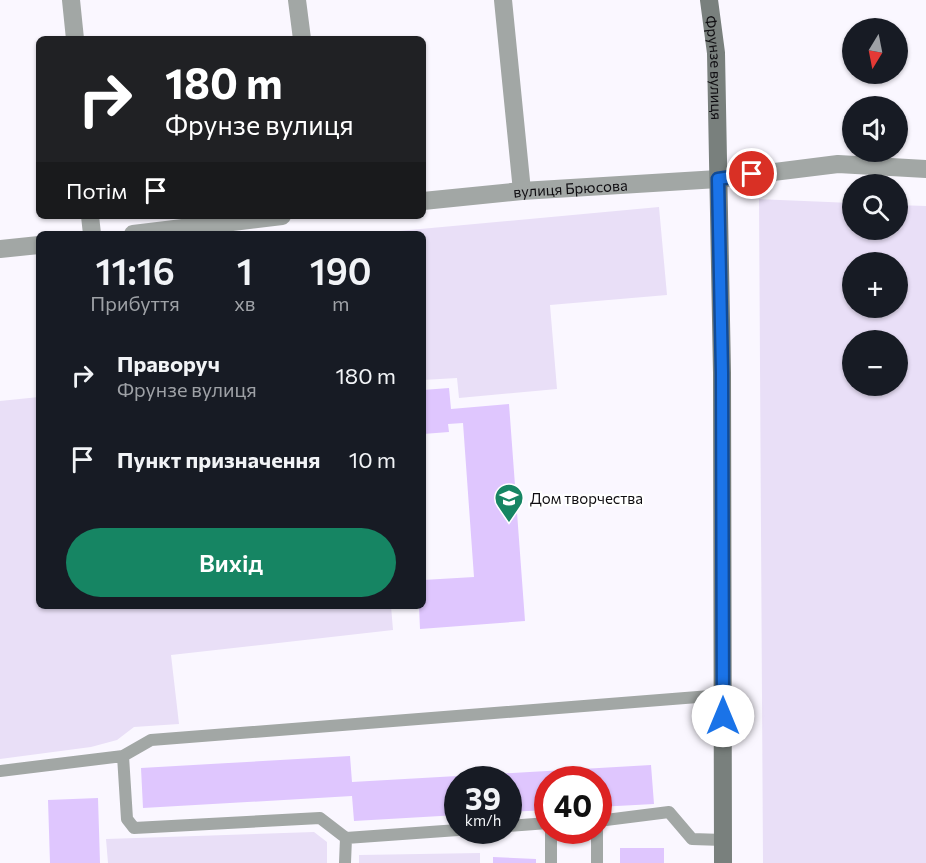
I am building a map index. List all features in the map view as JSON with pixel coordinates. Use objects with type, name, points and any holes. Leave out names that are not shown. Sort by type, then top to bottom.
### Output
[{"type":"street","points":[[72,0],[75,36]]},
{"type":"street","points":[[297,0],[302,36]]},
{"type":"street","points":[[503,0],[522,190]]},
{"type":"street","name":"Фрунзе вулиця","points":[[709,0],[716,53],[722,373],[723,863]]},
{"type":"street","points":[[718,179],[838,164],[926,169]]},
{"type":"street","name":"вулиця Брюсова","points":[[426,201],[522,190],[718,179]]},
{"type":"street","points":[[158,231],[257,219]]},
{"type":"street","points":[[0,249],[36,244]]},
{"type":"lane","points":[[0,771],[123,756],[151,740],[723,695]]},
{"type":"lane","points":[[123,756],[127,819],[134,828],[320,818],[346,838],[444,831]]},
{"type":"lane","points":[[612,819],[669,812],[692,838],[723,840]]},
{"type":"lane","points":[[345,863],[346,838]]},
{"type":"lane","points":[[551,844],[551,863]]},
{"type":"lane","points":[[597,844],[597,863]]},
{"type":"shaded area","points":[[759,199],[842,203],[842,240],[908,240],[908,205],[926,206],[926,863],[763,863]]},
{"type":"shaded area","points":[[659,207],[667,295],[550,305],[557,389],[459,398],[457,378],[426,380],[426,231],[399,231]]},
{"type":"shaded area","points":[[36,397],[36,609],[391,609],[393,630],[171,655],[179,724],[134,727],[117,740],[91,747],[0,759],[0,401]]},
{"type":"shaded area","points":[[314,832],[327,842],[327,863],[108,863],[106,839]]},
{"type":"shaded area","points":[[480,853],[480,863],[359,863],[359,855]]},
{"type":"building","points":[[449,388],[451,409],[509,404],[525,621],[420,629],[419,609],[426,609],[426,580],[474,577],[463,423],[448,424],[449,432],[426,434],[426,390]]},
{"type":"building","points":[[350,756],[352,782],[444,777],[444,816],[354,821],[352,796],[143,808],[141,768]]},
{"type":"building","points":[[651,765],[654,804],[612,806],[612,767]]},
{"type":"building","points":[[522,772],[534,772],[534,811],[522,811]]},
{"type":"building","points":[[98,798],[100,863],[50,863],[48,800]]},
{"type":"building","points":[[620,848],[664,848],[664,863],[620,863]]},
{"type":"building","points":[[493,857],[536,859],[536,863],[493,863]]},
{"type":"place","name":"Дом творчества","points":[[509,524]]},
{"type":"route","points":[[723,716],[722,373],[718,179],[752,174]]}]
